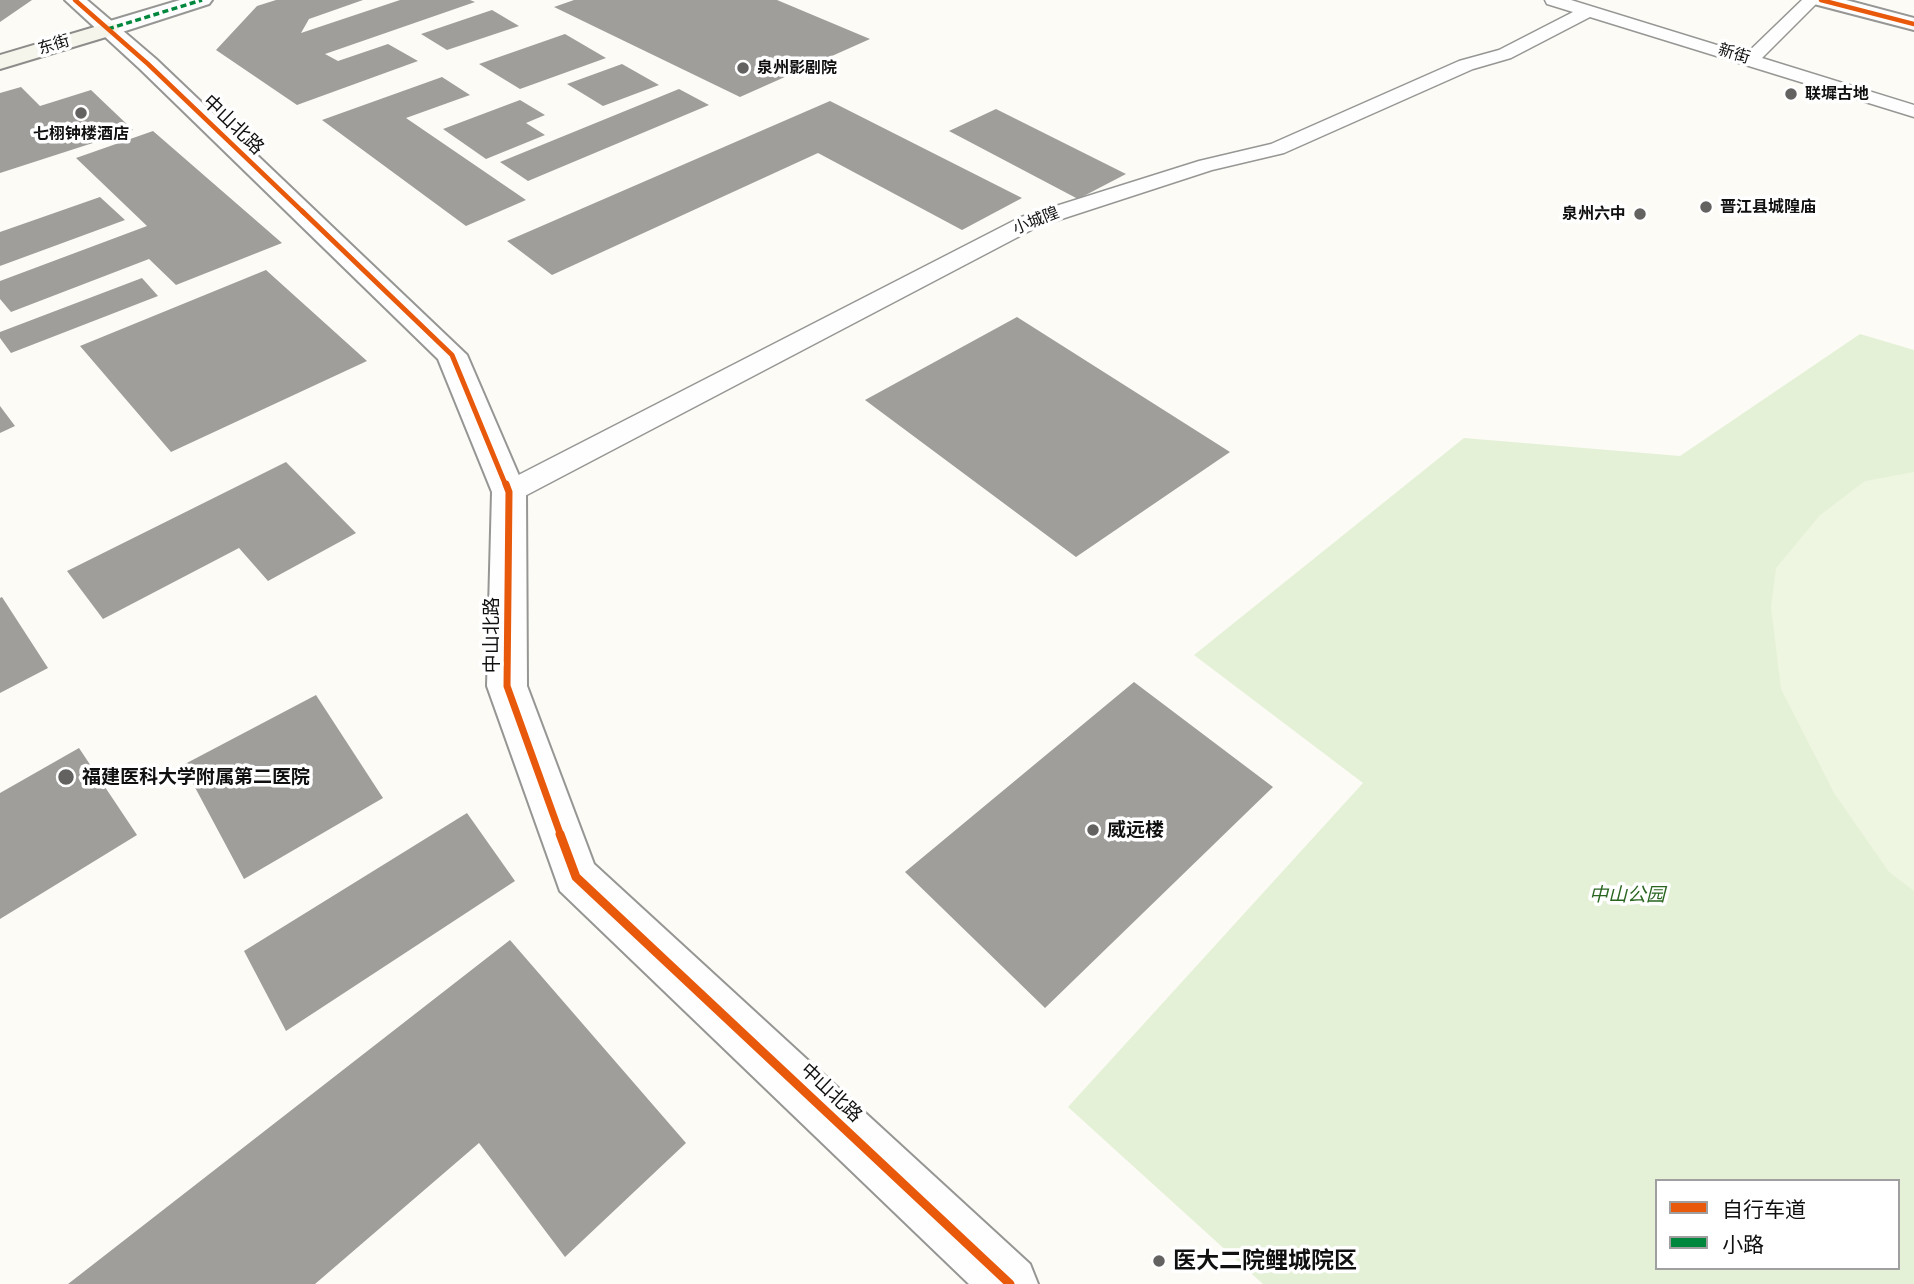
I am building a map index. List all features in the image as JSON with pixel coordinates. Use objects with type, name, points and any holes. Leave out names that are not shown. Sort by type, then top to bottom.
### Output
[{"type":"main road","name":"东街","points":[[0,62],[108,29]]},
{"type":"street","name":"中山北路","points":[[75,0],[452,355],[509,492],[508,685],[576,877],[1010,1284]]},
{"type":"street","points":[[108,29],[202,0]]},
{"type":"street","points":[[1821,0],[1914,24]]},
{"type":"lane","name":"新街","points":[[1553,0],[1914,111]]},
{"type":"lane","points":[[1751,59],[1812,0]]},
{"type":"lane","name":"小城隍","points":[[509,492],[1029,222],[1206,164],[1277,149],[1465,65],[1505,54],[1588,10]]},
{"type":"green space","name":"中山公园","points":[[1860,334],[1914,350],[1914,1284],[1263,1284],[1068,1107],[1363,783],[1194,655],[1464,438],[1680,456]]},
{"type":"green space","points":[[1914,472],[1914,891],[1889,872],[1834,793],[1781,689],[1771,607],[1776,568],[1820,515],[1865,481]]},
{"type":"building","points":[[0,0],[32,0],[0,22]]},
{"type":"building","points":[[276,0],[363,0],[309,19],[301,33],[400,0],[475,2],[325,54],[338,61],[388,44],[418,61],[297,105],[216,50],[257,6]]},
{"type":"building","name":"泉州影剧院","points":[[574,0],[777,0],[870,39],[740,97],[554,7]]},
{"type":"building","points":[[492,10],[519,26],[447,50],[421,34]]},
{"type":"building","points":[[565,34],[606,58],[520,89],[479,64]]},
{"type":"building","points":[[622,64],[659,85],[603,106],[567,84]]},
{"type":"building","points":[[442,77],[470,95],[406,118],[526,200],[466,226],[322,120]]},
{"type":"building","points":[[21,87],[40,106],[91,90],[133,130],[0,173],[0,93]]},
{"type":"building","points":[[679,89],[709,105],[528,181],[500,162]]},
{"type":"building","points":[[520,100],[545,115],[526,123],[545,135],[486,159],[443,129]]},
{"type":"building","points":[[830,101],[1022,198],[962,230],[818,153],[552,275],[507,241]]},
{"type":"building","points":[[996,109],[1126,174],[1078,199],[949,131]]},
{"type":"building","points":[[153,131],[282,243],[176,285],[149,259],[11,312],[0,299],[0,281],[147,226],[76,158]]},
{"type":"building","points":[[100,197],[125,220],[0,266],[0,232]]},
{"type":"building","points":[[266,270],[367,361],[171,452],[80,346]]},
{"type":"building","points":[[142,278],[158,296],[11,353],[0,338],[0,332]]},
{"type":"building","points":[[1017,317],[1230,452],[1076,557],[865,400]]},
{"type":"building","points":[[0,406],[15,426],[0,433]]},
{"type":"building","points":[[286,462],[356,533],[268,581],[239,548],[103,619],[67,571]]},
{"type":"building","points":[[2,597],[48,668],[0,693],[0,598]]},
{"type":"building","name":"威远楼","points":[[1134,682],[1273,787],[1045,1008],[905,872]]},
{"type":"building","points":[[316,695],[383,798],[244,879],[183,765]]},
{"type":"building","points":[[79,748],[137,835],[0,919],[0,793]]},
{"type":"building","points":[[467,813],[515,881],[286,1031],[244,951]]},
{"type":"building","points":[[510,940],[686,1143],[565,1257],[479,1143],[315,1284],[68,1284]]},
{"type":"marked path","points":[[108,29],[202,0]]},
{"type":"cycle path","points":[[75,0],[148,64],[452,355],[509,492],[507,686],[576,877],[1010,1284]]},
{"type":"cycle path","points":[[1821,0],[1914,24]]},
{"type":"place","name":"泉州影剧院","points":[[743,68]]},
{"type":"place","name":"联墀古地","points":[[1791,94]]},
{"type":"place","name":"七栩钟楼酒店","points":[[81,113]]},
{"type":"place","name":"晋江县城隍庙","points":[[1706,207]]},
{"type":"place","name":"泉州六中","points":[[1640,214]]},
{"type":"place","name":"福建医科大学附属第二医院","points":[[66,777]]},
{"type":"place","name":"威远楼","points":[[1093,830]]},
{"type":"place","name":"医大二院鲤城院区","points":[[1159,1261]]}]
